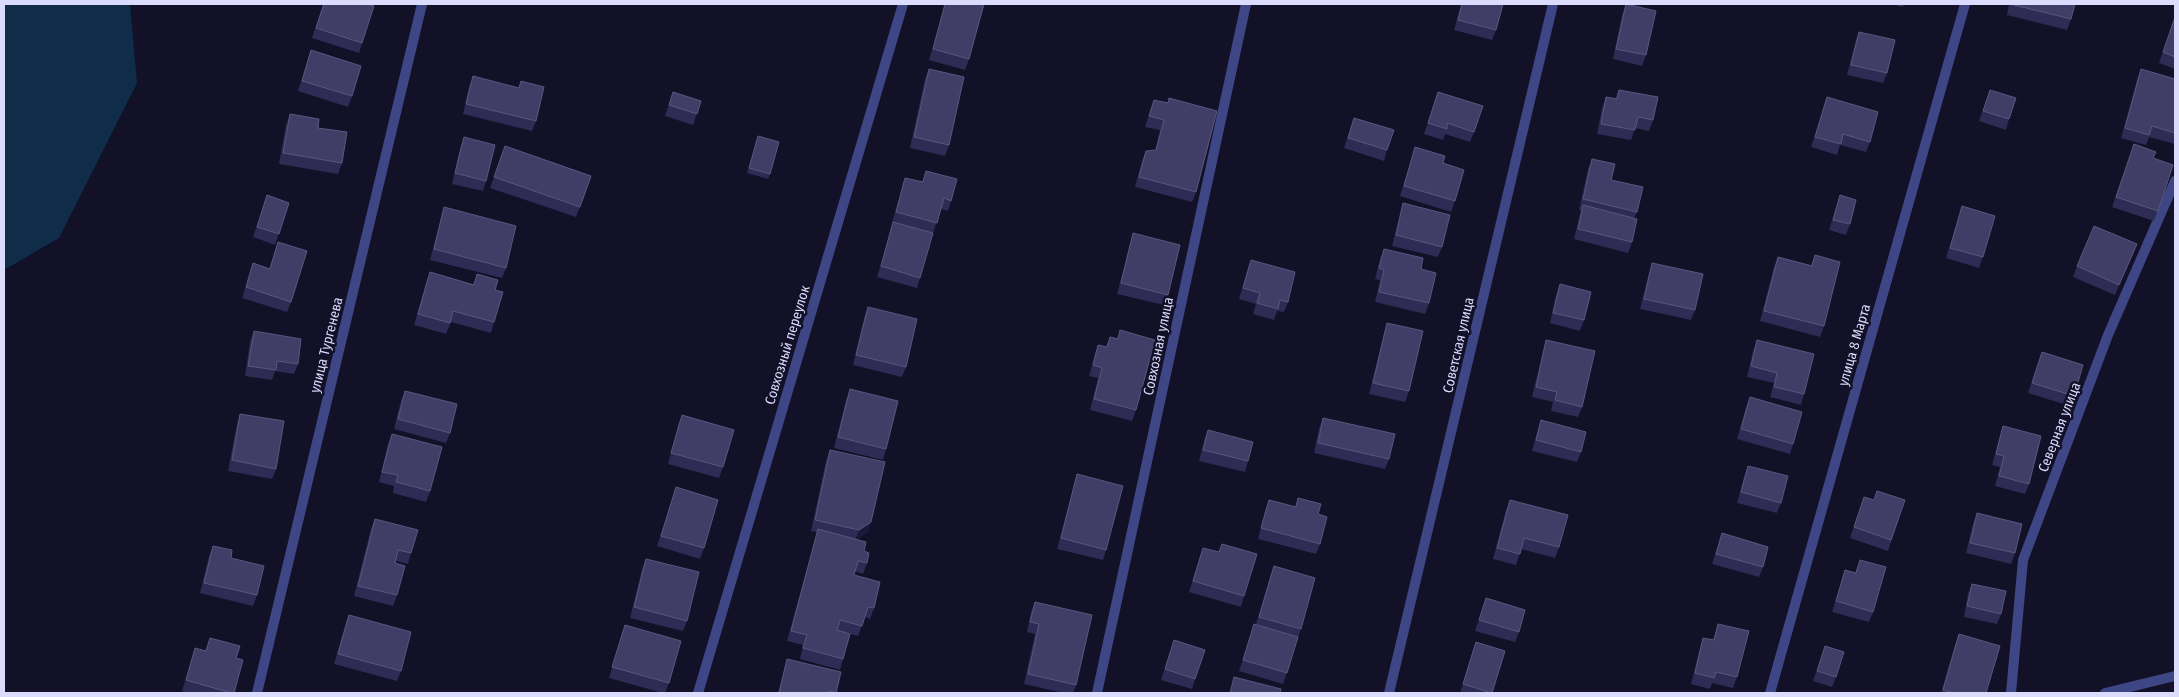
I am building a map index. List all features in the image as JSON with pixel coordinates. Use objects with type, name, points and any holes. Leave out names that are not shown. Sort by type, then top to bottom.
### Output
[{"type":"street","name":"улица Тургенева","points":[[256,693],[422,4]]},
{"type":"street","name":"Совхозный переулок","points":[[698,693],[903,4]]},
{"type":"street","name":"Совхозная улица","points":[[1097,693],[1246,4]]},
{"type":"street","name":"Советская улица","points":[[1389,693],[1553,4]]},
{"type":"street","name":"улица 8 Марта","points":[[1770,693],[1965,4]]},
{"type":"street","name":"Северная улица","points":[[2011,693],[2023,560],[2108,335],[2175,181]]},
{"type":"street","points":[[2105,693],[2175,676]]},
{"type":"water","points":[[4,4],[130,4],[137,83],[59,238],[4,270]]},
{"type":"building","points":[[324,4],[367,4],[374,6],[362,43],[316,28]]},
{"type":"building","points":[[945,4],[984,4],[969,59],[933,49]]},
{"type":"building","points":[[1462,4],[1503,4],[1496,30],[1458,20]]},
{"type":"building","points":[[1626,4],[1656,11],[1646,55],[1616,49]]},
{"type":"building","points":[[2010,4],[2075,4],[2071,19]]},
{"type":"building","points":[[2175,17],[2175,57],[2163,52]]},
{"type":"building","points":[[1859,32],[1895,40],[1887,73],[1851,65]]},
{"type":"building","points":[[311,50],[361,66],[352,96],[302,81]]},
{"type":"building","points":[[929,69],[964,77],[949,145],[914,137]]},
{"type":"building","points":[[2141,69],[2175,79],[2175,133],[2152,126],[2149,135],[2125,128]]},
{"type":"building","points":[[473,76],[519,88],[521,81],[544,87],[536,121],[466,104]]},
{"type":"building","points":[[1619,90],[1658,97],[1653,120],[1638,117],[1635,130],[1601,124],[1606,97],[1617,99]]},
{"type":"building","points":[[1990,90],[2016,98],[2009,119],[1983,111]]},
{"type":"building","points":[[673,92],[701,101],[697,114],[669,105]]},
{"type":"building","points":[[1438,92],[1483,106],[1474,132],[1447,123],[1447,129],[1428,123]]},
{"type":"building","points":[[1827,97],[1878,112],[1870,142],[1843,134],[1841,144],[1815,137]]},
{"type":"building","points":[[1169,98],[1217,111],[1196,192],[1139,177],[1146,151],[1156,150],[1164,120],[1149,116],[1154,100],[1168,103]]},
{"type":"building","points":[[290,114],[319,119],[318,128],[347,132],[342,163],[283,153]]},
{"type":"building","points":[[1354,118],[1394,130],[1387,150],[1348,138]]},
{"type":"building","points":[[758,136],[779,142],[770,174],[749,168]]},
{"type":"building","points":[[464,137],[495,145],[486,181],[455,173]]},
{"type":"building","points":[[2134,144],[2156,152],[2153,158],[2173,165],[2158,211],[2116,197]]},
{"type":"building","points":[[505,146],[591,176],[580,207],[494,177]]},
{"type":"building","points":[[1415,147],[1445,156],[1443,163],[1464,170],[1455,201],[1404,186]]},
{"type":"building","points":[[1592,159],[1615,164],[1611,180],[1643,187],[1637,212],[1583,199]]},
{"type":"building","points":[[926,171],[957,179],[951,201],[944,198],[937,223],[896,212],[905,178],[923,182]]},
{"type":"building","points":[[267,195],[289,203],[279,234],[257,227]]},
{"type":"building","points":[[1840,195],[1856,200],[1850,224],[1833,220]]},
{"type":"building","points":[[1403,203],[1450,215],[1442,247],[1396,235]]},
{"type":"building","points":[[1583,205],[1637,219],[1632,242],[1578,229]]},
{"type":"building","points":[[1962,206],[1995,216],[1983,257],[1950,248]]},
{"type":"building","points":[[444,207],[516,226],[506,268],[434,249]]},
{"type":"building","points":[[893,222],[933,233],[920,278],[881,266]]},
{"type":"building","points":[[2094,226],[2137,244],[2119,285],[2077,266]]},
{"type":"building","points":[[1133,233],[1180,245],[1168,295],[1121,283]]},
{"type":"building","points":[[278,242],[307,251],[291,302],[246,287],[253,263],[270,269]]},
{"type":"building","points":[[1384,249],[1423,258],[1421,269],[1436,273],[1429,303],[1379,292],[1384,270],[1379,268]]},
{"type":"building","points":[[1815,255],[1840,262],[1824,326],[1764,311],[1778,257],[1812,266]]},
{"type":"building","points":[[1251,260],[1295,272],[1288,302],[1280,300],[1278,309],[1257,303],[1260,293],[1243,288]]},
{"type":"building","points":[[1652,263],[1703,274],[1695,310],[1644,299]]},
{"type":"building","points":[[430,272],[474,285],[477,274],[498,280],[495,290],[503,292],[494,322],[453,311],[450,323],[418,314]]},
{"type":"building","points":[[1560,284],[1591,292],[1584,320],[1553,313]]},
{"type":"building","points":[[868,307],[917,319],[906,367],[856,355]]},
{"type":"building","points":[[1387,323],[1423,331],[1409,391],[1373,383]]},
{"type":"building","points":[[1120,330],[1155,340],[1136,410],[1094,399],[1102,368],[1093,365],[1098,345],[1107,347],[1110,337],[1118,339]]},
{"type":"building","points":[[254,331],[301,339],[298,364],[277,361],[276,370],[248,366]]},
{"type":"building","points":[[1546,340],[1595,351],[1582,407],[1555,400],[1557,392],[1536,387]]},
{"type":"building","points":[[1757,340],[1814,354],[1804,394],[1774,387],[1777,373],[1751,366]]},
{"type":"building","points":[[2042,352],[2083,365],[2074,396],[2032,383]]},
{"type":"building","points":[[850,389],[898,401],[886,449],[838,437]]},
{"type":"building","points":[[405,391],[457,404],[450,433],[398,419]]},
{"type":"building","points":[[1750,397],[1802,412],[1793,444],[1741,429]]},
{"type":"building","points":[[240,414],[284,421],[276,469],[232,460]]},
{"type":"building","points":[[682,415],[734,430],[723,467],[671,453]]},
{"type":"building","points":[[1323,418],[1395,434],[1389,459],[1318,443]]},
{"type":"building","points":[[1541,420],[1586,432],[1581,452],[1536,440]]},
{"type":"building","points":[[2003,426],[2041,436],[2029,484],[1999,476],[2004,456],[1996,454]]},
{"type":"building","points":[[1208,430],[1253,442],[1248,461],[1203,450]]},
{"type":"building","points":[[392,434],[442,447],[430,491],[396,482],[398,475],[382,472]]},
{"type":"building","points":[[830,450],[885,462],[871,522],[859,530],[815,520]]},
{"type":"building","points":[[1748,466],[1788,476],[1781,503],[1741,492]]},
{"type":"building","points":[[1077,474],[1123,486],[1106,550],[1061,538]]},
{"type":"building","points":[[676,487],[718,500],[704,548],[661,536]]},
{"type":"building","points":[[1877,491],[1905,500],[1891,540],[1854,527],[1864,497],[1874,500]]},
{"type":"building","points":[[1298,498],[1321,504],[1318,514],[1327,517],[1320,544],[1261,528],[1269,500],[1296,507]]},
{"type":"building","points":[[1510,500],[1568,515],[1559,547],[1524,538],[1520,554],[1497,548]]},
{"type":"building","points":[[1977,513],[2022,524],[2015,553],[1970,543]]},
{"type":"building","points":[[375,519],[418,530],[411,553],[398,550],[395,563],[405,566],[397,595],[358,586]]},
{"type":"building","points":[[818,529],[866,542],[864,551],[869,553],[867,563],[858,561],[854,575],[880,582],[874,608],[868,607],[862,626],[840,620],[837,630],[850,634],[843,659],[803,648],[807,635],[791,631]]},
{"type":"building","points":[[1722,533],[1768,547],[1763,567],[1716,554]]},
{"type":"building","points":[[1222,544],[1257,554],[1244,596],[1193,581],[1203,548],[1219,552]]},
{"type":"building","points":[[213,546],[232,550],[231,558],[264,566],[257,595],[204,583]]},
{"type":"building","points":[[646,559],[699,572],[687,621],[634,607]]},
{"type":"building","points":[[1860,560],[1886,567],[1873,612],[1836,601],[1845,570],[1856,573]]},
{"type":"building","points":[[1274,566],[1315,578],[1301,629],[1259,617]]},
{"type":"building","points":[[1972,584],[2006,591],[2001,614],[1967,606]]},
{"type":"building","points":[[1486,598],[1525,610],[1519,632],[1479,620]]},
{"type":"building","points":[[1035,602],[1092,615],[1076,685],[1028,674],[1039,624],[1030,622]]},
{"type":"building","points":[[349,615],[411,632],[401,671],[338,654]]},
{"type":"building","points":[[1254,624],[1298,637],[1287,673],[1243,660]]},
{"type":"building","points":[[1718,624],[1749,631],[1737,677],[1716,672],[1714,678],[1695,673],[1703,638],[1714,640]]},
{"type":"building","points":[[625,625],[681,641],[669,683],[612,667]]},
{"type":"building","points":[[1959,634],[2000,646],[1986,693],[1954,693],[1943,690]]},
{"type":"building","points":[[210,638],[240,646],[236,658],[243,660],[234,693],[186,680],[195,648],[206,651]]},
{"type":"building","points":[[1174,640],[1205,650],[1195,679],[1165,669]]},
{"type":"building","points":[[1476,642],[1505,651],[1492,693],[1463,684]]},
{"type":"building","points":[[1825,646],[1844,652],[1836,677],[1817,671]]},
{"type":"building","points":[[787,659],[841,672],[836,693],[829,691],[828,693],[779,693]]},
{"type":"building","points":[[1234,677],[1281,689],[1280,693],[1230,693]]}]
